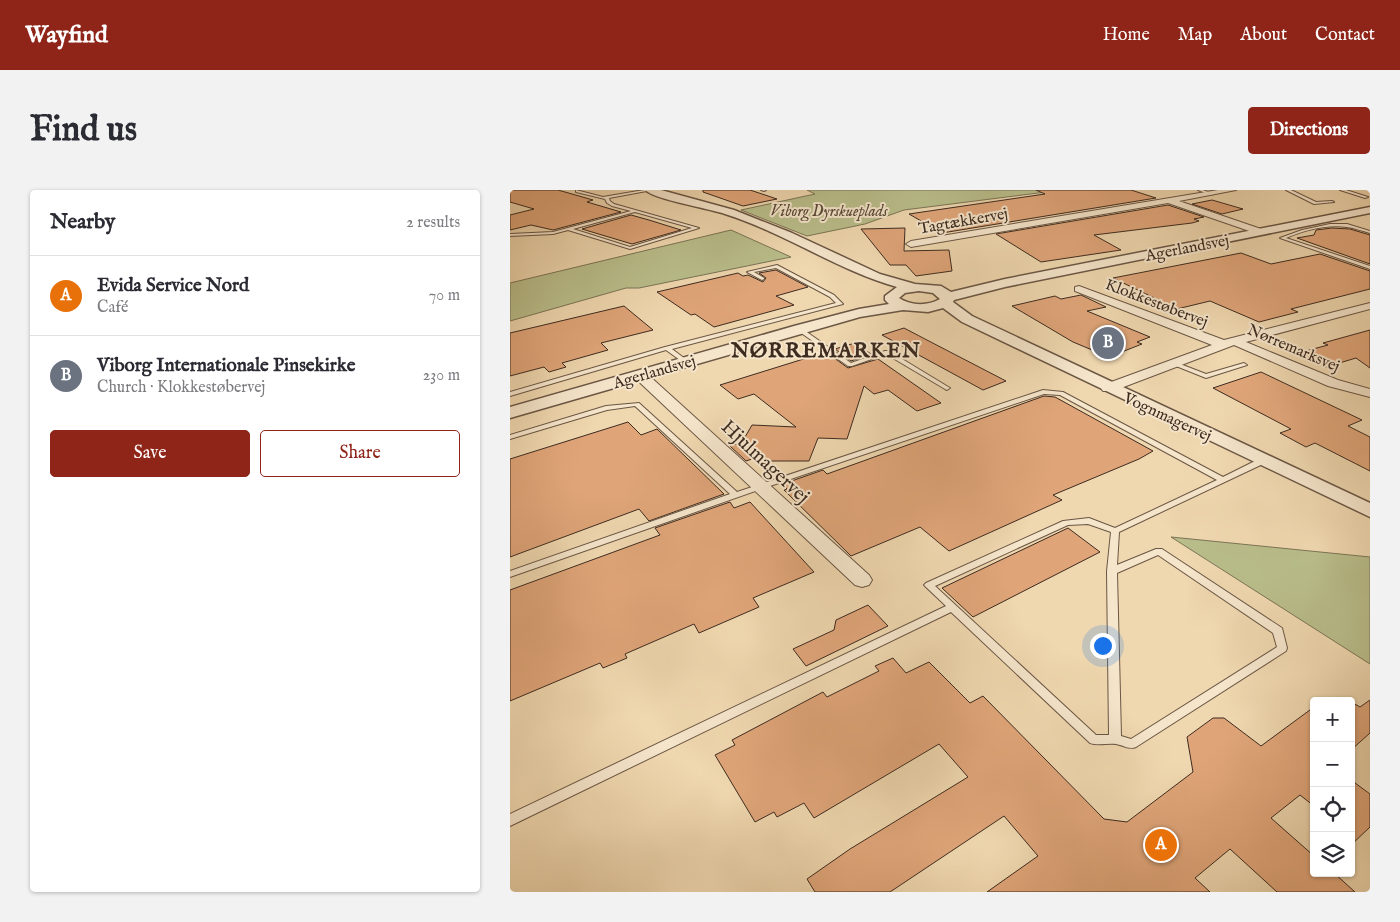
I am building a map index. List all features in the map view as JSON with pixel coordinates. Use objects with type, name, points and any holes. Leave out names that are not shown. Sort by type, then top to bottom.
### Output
[{"type":"street","points":[[650,190],[730,212],[788,235],[876,277],[912,288],[928,287],[945,297]]},
{"type":"street","name":"Tagtækkervej","points":[[911,244],[1232,190]]},
{"type":"street","name":"Tagtækkervej","points":[[1169,200],[1262,232]]},
{"type":"street","name":"Agerlandsvej","points":[[926,307],[945,297],[1005,283],[1370,210]]},
{"type":"street","points":[[876,277],[897,299],[926,307]]},
{"type":"street","points":[[897,299],[912,288]]},
{"type":"street","name":"Klokkestøbervej","points":[[1079,289],[1229,343]]},
{"type":"street","name":"Vognmagervej","points":[[945,297],[967,320]]},
{"type":"street","name":"Agerlandsvej","points":[[510,413],[858,313],[897,299]]},
{"type":"street","name":"Klokkestøbervej","points":[[1108,388],[1229,343],[1370,306]]},
{"type":"street","name":"Vognmagervej","points":[[926,307],[967,320],[1370,511]]},
{"type":"street","name":"Nørremarksvej","points":[[1229,343],[1333,383],[1370,393]]},
{"type":"street","name":"Hjulmagervej","points":[[640,375],[862,580]]},
{"type":"lane","points":[[577,191],[607,198],[650,190]]},
{"type":"lane","points":[[1200,190],[1211,194]]},
{"type":"lane","points":[[1288,190],[1315,204],[1332,202]]},
{"type":"lane","points":[[1342,190],[1366,196]]},
{"type":"lane","points":[[569,229],[630,248],[697,228],[613,205],[608,202],[607,198]]},
{"type":"lane","points":[[510,236],[541,235],[637,211]]},
{"type":"lane","points":[[1370,232],[1346,225],[1338,225],[1291,234],[1282,238],[1370,268]]},
{"type":"lane","points":[[510,394],[667,348],[840,304],[832,296],[777,266],[749,272],[762,279]]},
{"type":"lane","points":[[799,329],[850,365],[887,352],[947,388]]},
{"type":"lane","points":[[667,348],[686,362]]},
{"type":"lane","points":[[1173,363],[1206,376],[1244,366]]},
{"type":"lane","points":[[510,574],[761,486],[1043,392],[1061,393],[1223,480]]},
{"type":"lane","points":[[510,437],[606,408],[637,404],[736,495]]},
{"type":"lane","points":[[1112,571],[1159,551],[1278,631],[1282,648],[1132,744],[1116,739],[1094,740],[929,585],[1066,523],[1090,521],[1115,532],[1262,460]]},
{"type":"lane","points":[[1115,532],[1112,571],[1116,739]]},
{"type":"lane","points":[[510,820],[953,607]]},
{"type":"green space","name":"Viborg Dyrskueplads","points":[[807,190],[1062,190],[904,210],[865,224],[807,236],[741,210],[815,194]]},
{"type":"green space","points":[[731,230],[791,257],[639,288],[626,288],[510,321],[510,283]]},
{"type":"green space","points":[[1171,537],[1370,557],[1370,664]]},
{"type":"building","points":[[510,190],[558,190],[593,200],[587,202],[621,212],[553,230],[531,225],[510,230],[510,215],[534,209],[510,202]]},
{"type":"building","points":[[703,190],[750,190],[777,199],[743,206],[703,192]]},
{"type":"building","points":[[1036,190],[1131,190],[1156,198],[942,233],[909,214],[1045,194]]},
{"type":"building","points":[[1212,200],[1243,209],[1222,214],[1192,204]]},
{"type":"building","points":[[1168,205],[1204,217],[1194,219],[1199,221],[1192,223],[1094,235],[1121,250],[1041,262],[996,234]]},
{"type":"building","points":[[631,215],[681,230],[632,244],[582,229]]},
{"type":"building","points":[[905,228],[904,251],[949,250],[952,271],[916,276],[906,265],[890,265],[861,229]]},
{"type":"building","points":[[1332,228],[1350,229],[1370,235],[1370,264],[1297,238],[1314,235],[1316,230]]},
{"type":"building","points":[[1241,253],[1271,264],[1320,254],[1370,271],[1370,289],[1291,309],[1298,312],[1259,322],[1210,301],[1177,309],[1113,278]]},
{"type":"building","points":[[776,270],[808,287],[776,296],[794,305],[714,327],[695,314],[691,315],[657,292],[738,273],[743,276],[748,275],[763,282],[766,278],[759,273]]},
{"type":"building","points":[[1081,295],[1106,307],[1087,311],[1150,337],[1137,342],[1142,344],[1109,357],[1073,342],[1012,306],[1055,296],[1061,299]]},
{"type":"building","points":[[624,306],[653,330],[601,343],[608,350],[562,363],[566,367],[549,372],[544,367],[510,376],[510,333]]},
{"type":"building","points":[[904,328],[1006,381],[983,390],[882,335]]},
{"type":"building","points":[[1370,330],[1370,368],[1356,358],[1326,367],[1298,353],[1328,345],[1323,343]]},
{"type":"building","points":[[855,343],[871,354],[851,361],[835,349]]},
{"type":"building","points":[[826,352],[848,368],[878,359],[941,403],[917,411],[888,390],[874,394],[864,386],[847,439],[818,438],[809,461],[755,461],[752,459],[746,461],[729,445],[741,444],[752,425],[796,427],[754,394],[738,399],[720,385]]},
{"type":"building","points":[[1261,372],[1362,420],[1348,426],[1370,437],[1370,471],[1315,443],[1306,447],[1280,433],[1291,429],[1213,388]]},
{"type":"building","points":[[1044,396],[1055,397],[1153,451],[1139,459],[1053,495],[1062,500],[949,551],[920,527],[851,556],[784,490],[787,489],[783,484],[823,470],[827,474]]},
{"type":"building","points":[[628,422],[641,435],[657,429],[724,494],[649,521],[639,509],[510,557],[510,459]]},
{"type":"building","points":[[730,502],[734,508],[750,502],[814,572],[753,598],[759,607],[699,633],[694,624],[625,654],[627,658],[603,668],[600,663],[510,701],[510,590],[660,535],[655,528]]},
{"type":"building","points":[[1068,528],[1100,552],[973,617],[942,588]]},
{"type":"building","points":[[868,605],[888,626],[806,666],[793,649],[834,630],[836,620]]},
{"type":"building","points":[[893,658],[906,673],[929,662],[970,703],[983,696],[1104,819],[1127,822],[1193,772],[1187,737],[1213,718],[1224,718],[1261,746],[1310,710],[1310,803],[1300,795],[1271,818],[1310,852],[1310,877],[1338,877],[1355,892],[1277,892],[1230,849],[1195,878],[1210,892],[987,892],[1038,856],[1004,816],[890,892],[815,892],[807,879],[850,849],[968,777],[939,744],[814,818],[804,803],[777,817],[774,812],[755,822],[715,755],[735,745],[732,740],[823,692],[827,697],[879,671],[875,666]]},
{"type":"building","points":[[1370,700],[1370,733],[1355,746],[1355,704],[1360,707]]},
{"type":"building","points":[[1355,783],[1370,794],[1370,827],[1355,841]]},
{"type":"place","name":"Viborg Internationale Pinsekirke","points":[[1108,343]]},
{"type":"place","name":"Evida Service Nord","points":[[1161,845]]},
{"type":"district","name":"NØRREMARKEN","points":[[826,350]]}]
